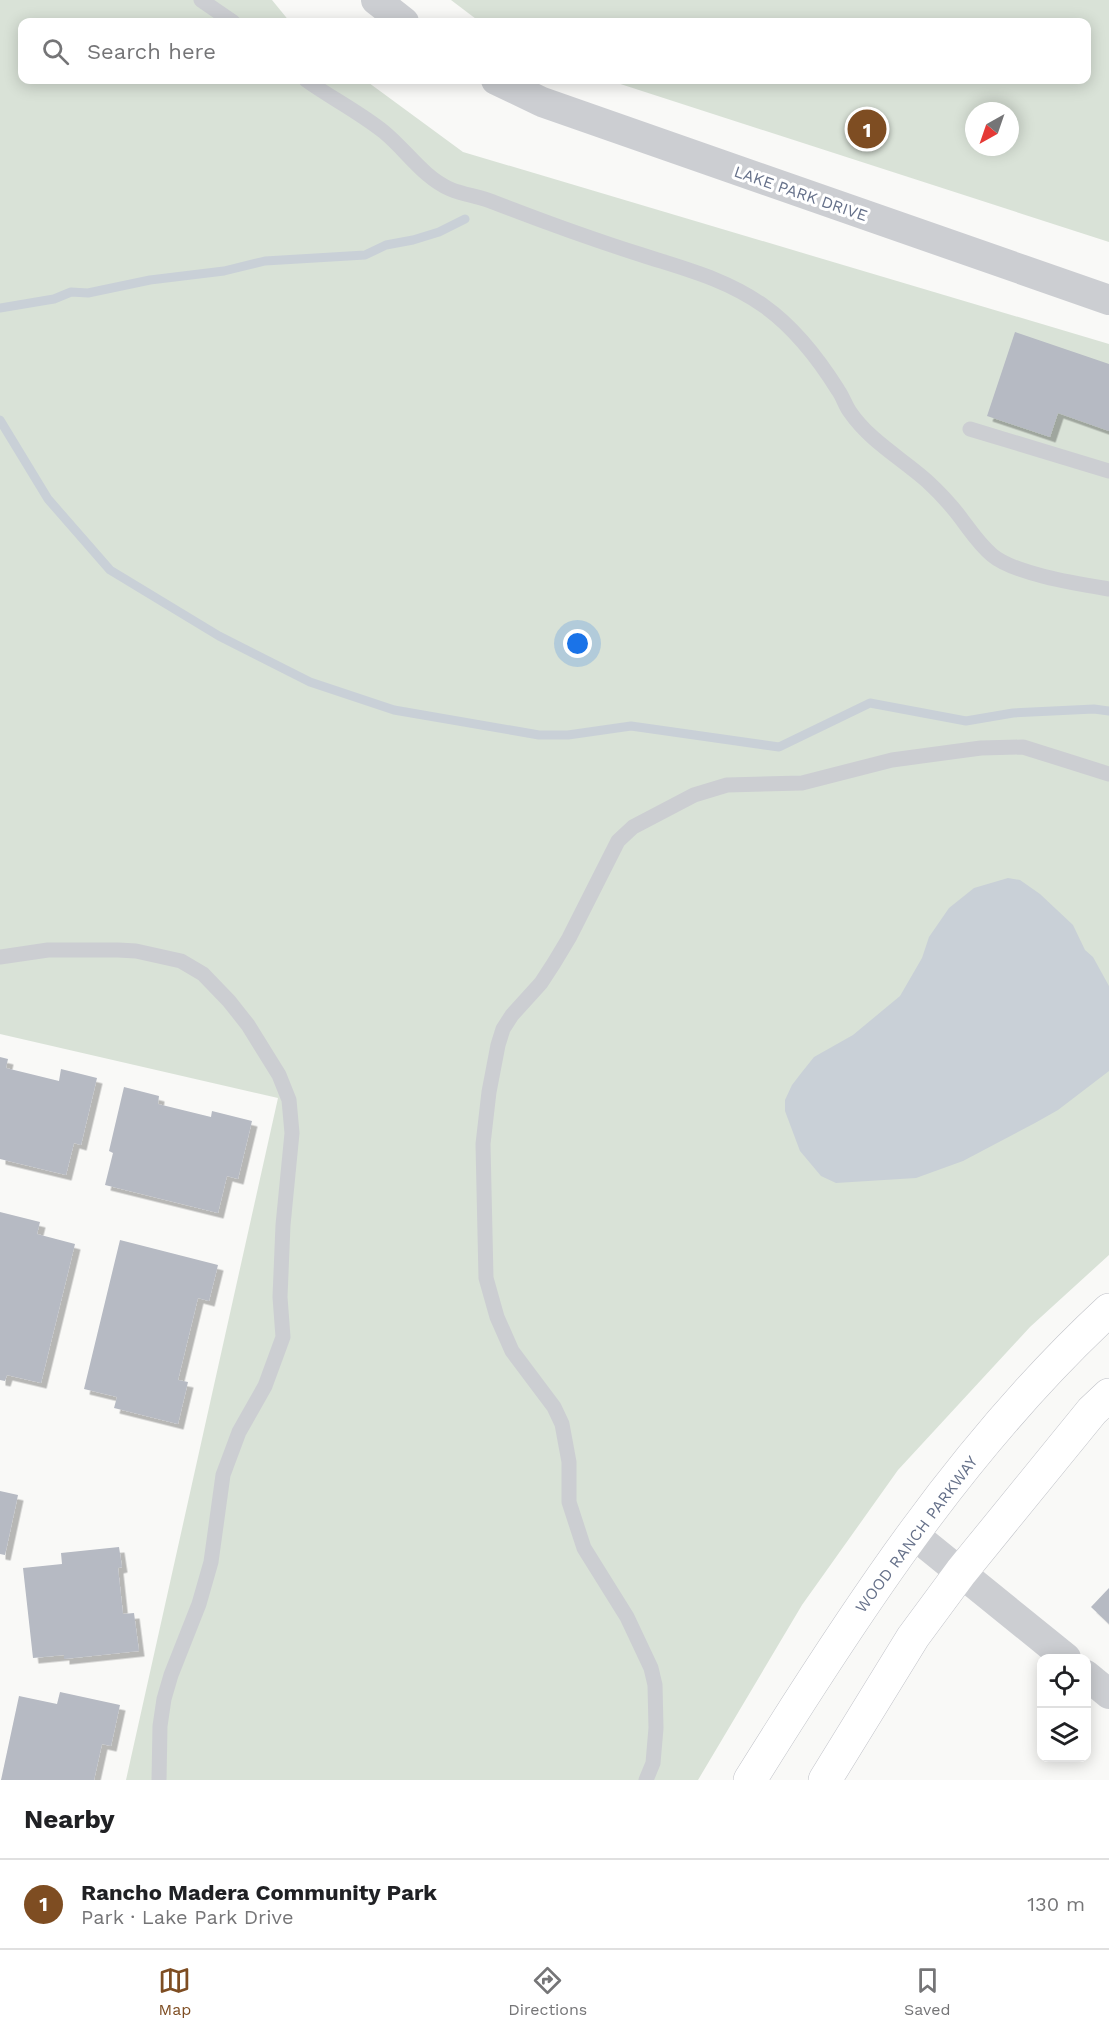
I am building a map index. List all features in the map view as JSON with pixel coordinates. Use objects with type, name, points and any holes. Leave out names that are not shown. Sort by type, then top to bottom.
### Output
[{"type":"main road","name":"WOOD RANCH PARKWAY","points":[[750,1780],[834,1646],[913,1534],[991,1434],[1052,1367],[1109,1310]]},
{"type":"main road","points":[[825,1780],[913,1637],[961,1572],[1092,1411],[1109,1395]]},
{"type":"street","points":[[376,0],[399,18]]},
{"type":"street","name":"LAKE PARK DRIVE","points":[[504,84],[542,102],[1109,300]]},
{"type":"street","points":[[913,1534],[1060,1654]]},
{"type":"street","points":[[1091,1679],[1109,1694]]},
{"type":"lane","points":[[201,0],[227,18]]},
{"type":"lane","points":[[312,84],[366,118],[402,148],[430,178],[450,189],[491,201],[640,255],[684,267],[745,293],[782,320],[800,337],[828,375],[848,411],[863,429],[926,480],[993,556],[1008,565],[1109,590]]},
{"type":"lane","points":[[970,429],[1109,471]]},
{"type":"lane","points":[[646,1780],[653,1763],[656,1728],[655,1685],[651,1668],[627,1617],[584,1548],[569,1502],[569,1462],[562,1424],[554,1407],[512,1351],[497,1317],[486,1278],[483,1144],[490,1083],[503,1029],[512,1015],[541,983],[554,963],[618,841],[633,827],[694,795],[727,785],[802,783],[892,760],[981,748],[1023,747],[1109,774]]},
{"type":"lane","points":[[0,957],[60,950],[118,950],[136,951],[181,961],[203,974],[248,1025],[279,1075],[289,1100],[292,1133],[283,1225],[280,1297],[283,1337],[265,1386],[239,1432],[223,1475],[205,1583],[164,1699],[160,1726],[159,1780]]},
{"type":"shaded area","points":[[0,0],[272,0],[287,18],[18,18],[18,84],[370,84],[463,152],[1109,344],[1109,1255],[1030,1327],[898,1470],[802,1605],[698,1780],[126,1780],[278,1098],[0,1034]]},
{"type":"shaded area","points":[[451,0],[1109,0],[1109,242],[620,84],[1091,84],[1091,18],[475,18]]},
{"type":"shaded area","points":[[1008,878],[1020,880],[1040,894],[1073,925],[1085,950],[1093,957],[1109,986],[1109,1071],[1058,1110],[963,1161],[916,1178],[836,1183],[821,1176],[800,1151],[785,1111],[785,1100],[792,1085],[814,1057],[853,1035],[900,996],[922,958],[929,937],[949,908],[974,888]]},
{"type":"building","points":[[1015,332],[1109,364],[1109,431],[1058,413],[1050,437],[987,416]]},
{"type":"building","points":[[0,1057],[8,1059],[6,1068],[59,1081],[61,1069],[97,1078],[81,1145],[74,1143],[66,1175],[0,1159]]},
{"type":"building","points":[[124,1087],[159,1096],[158,1104],[211,1117],[212,1111],[252,1121],[238,1179],[227,1176],[218,1213],[105,1185],[113,1153],[109,1151]]},
{"type":"building","points":[[0,1212],[40,1222],[37,1234],[75,1244],[41,1383],[7,1375],[5,1381],[0,1380]]},
{"type":"building","points":[[120,1240],[218,1265],[209,1301],[198,1298],[178,1380],[188,1382],[178,1424],[114,1408],[117,1397],[84,1389]]},
{"type":"building","points":[[0,1491],[18,1495],[5,1555],[0,1554]]},
{"type":"building","points":[[119,1547],[122,1567],[118,1568],[123,1614],[134,1613],[139,1651],[64,1659],[64,1655],[33,1658],[23,1568],[62,1564],[61,1553]]},
{"type":"building","points":[[1109,1588],[1109,1624],[1091,1607]]},
{"type":"building","points":[[60,1692],[120,1705],[111,1746],[102,1744],[94,1780],[1,1780],[19,1696],[57,1704]]},
{"type":"waterway","points":[[0,308],[54,299],[71,292],[88,293],[150,280],[224,271],[265,261],[365,255],[386,245],[439,232],[465,219]]},
{"type":"waterway","points":[[0,420],[48,499],[110,570],[219,636],[310,682],[394,710],[539,735],[568,735],[631,726],[779,747],[870,703],[966,721],[1013,713],[1094,709],[1109,711]]},
{"type":"place","name":"Rancho Madera Community Park","points":[[867,129]]}]
